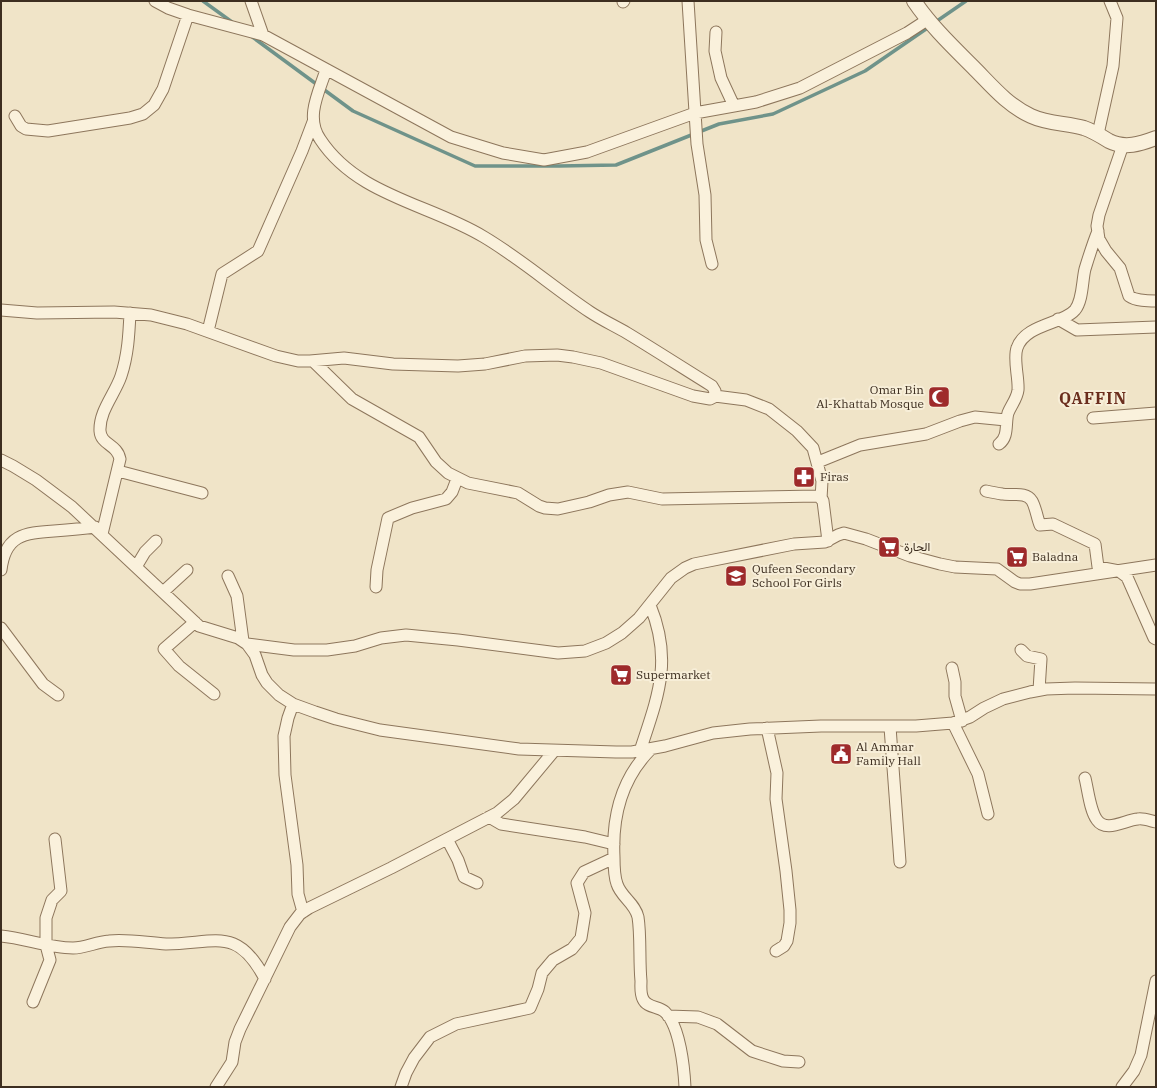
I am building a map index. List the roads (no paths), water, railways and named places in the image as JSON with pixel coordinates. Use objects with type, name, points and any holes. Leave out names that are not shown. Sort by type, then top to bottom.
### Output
[{"type":"street","points":[[155,1],[168,8],[188,15],[263,35],[452,137],[503,153],[544,160],[587,152],[695,113],[756,102],[800,88],[907,33],[931,24]]},
{"type":"street","points":[[251,1],[263,35]]},
{"type":"street","points":[[688,1],[697,144],[704,189],[706,240],[712,264]]},
{"type":"street","points":[[914,1],[931,24],[1003,98],[1017,109],[1042,120],[1079,127],[1098,134],[1110,141],[1123,145],[1137,145],[1156,138]]},
{"type":"street","points":[[1098,134],[1113,66],[1117,18],[1110,1]]},
{"type":"street","points":[[14,116],[21,126],[26,129],[48,131],[130,118],[143,114],[154,105],[163,89],[188,15]]},
{"type":"street","points":[[716,32],[715,51],[720,78],[734,106]]},
{"type":"street","points":[[326,70],[313,109],[313,122],[317,135],[325,146],[354,175],[392,196],[457,222],[485,237],[591,313],[635,338],[712,386],[715,391],[715,396]]},
{"type":"street","points":[[208,332],[222,274],[258,251],[302,151],[313,122]]},
{"type":"street","points":[[999,444],[1005,435],[1006,420],[1010,407],[1017,395],[1016,353],[1018,345],[1031,333],[1071,313],[1078,305],[1086,268],[1098,231],[1100,215],[1123,145]]},
{"type":"street","points":[[1098,231],[1102,245],[1120,268],[1126,283],[1128,295],[1137,299],[1156,301]]},
{"type":"street","points":[[1,310],[37,313],[130,313],[169,319],[287,359],[313,361],[344,358],[393,364],[471,366],[525,356],[557,355],[601,363],[693,396],[710,399],[715,396],[746,400],[769,409],[797,431],[813,448],[822,481],[822,498],[828,541]]},
{"type":"street","points":[[98,531],[120,462],[119,454],[115,448],[106,443],[103,438],[101,427],[104,414],[117,386],[128,353],[130,313]]},
{"type":"street","points":[[1058,319],[1076,330],[1156,327]]},
{"type":"street","points":[[313,361],[352,399],[420,437],[436,462],[448,474],[479,486],[518,493],[539,506],[552,509],[589,502],[619,492],[628,492],[662,498],[816,496],[822,498]]},
{"type":"street","points":[[1093,418],[1156,413]]},
{"type":"street","points":[[818,462],[860,445],[926,434],[975,417],[1006,420]]},
{"type":"street","points":[[1,460],[17,468],[55,493],[200,626],[245,642],[294,650],[327,650],[355,646],[381,638],[406,635],[545,651],[574,652],[596,647],[616,637],[639,618],[671,578],[685,568],[694,564],[794,544],[828,541],[838,534],[846,534],[886,545],[925,561],[954,567],[997,569],[1010,579],[1020,584],[1030,584],[1156,565]]},
{"type":"street","points":[[118,471],[202,493]]},
{"type":"street","points":[[376,587],[377,570],[388,518],[412,508],[446,499],[452,492],[457,478]]},
{"type":"street","points":[[986,491],[1003,494],[1018,494],[1029,497],[1033,503],[1040,526],[1053,524],[1095,544],[1098,567],[1118,571],[1128,577],[1154,638],[1156,639]]},
{"type":"street","points":[[1,570],[5,552],[20,536],[33,532],[98,531]]},
{"type":"street","points":[[136,567],[145,552],[156,541]]},
{"type":"street","points":[[163,592],[187,570]]},
{"type":"street","points":[[228,576],[237,596],[245,642],[255,655],[262,675],[267,683],[279,695],[293,704],[336,719],[380,730],[519,749],[616,752],[645,750],[713,733],[767,728],[916,726],[957,722],[1002,699],[1039,690],[1062,688],[1156,689]]},
{"type":"street","points":[[650,605],[660,644],[662,672],[645,750],[631,774],[621,796],[615,820],[614,858],[617,885],[622,895],[634,908],[637,915],[642,998],[648,1005],[662,1010],[673,1024],[683,1060],[685,1087]]},
{"type":"street","points":[[195,622],[164,650],[179,666],[214,694]]},
{"type":"street","points":[[1,628],[43,684],[58,696]]},
{"type":"street","points":[[1021,650],[1027,656],[1041,659],[1039,690]]},
{"type":"street","points":[[952,668],[955,682],[957,722],[978,774],[988,814]]},
{"type":"street","points":[[293,704],[284,736],[285,775],[297,865],[298,894],[304,912]]},
{"type":"street","points":[[890,727],[900,862]]},
{"type":"street","points":[[767,728],[777,773],[776,799],[790,910],[790,923],[787,941],[784,946],[776,951]]},
{"type":"street","points":[[216,1087],[230,1068],[234,1056],[237,1034],[294,920],[304,912],[447,839],[505,807],[514,799],[554,751]]},
{"type":"street","points":[[1085,778],[1093,813],[1097,821],[1104,826],[1111,826],[1139,819],[1156,822]]},
{"type":"street","points":[[489,816],[501,824],[585,837],[614,844]]},
{"type":"street","points":[[33,1002],[50,960],[46,945],[46,918],[52,900],[61,890],[55,839]]},
{"type":"street","points":[[447,839],[458,860],[464,876],[478,883]]},
{"type":"street","points":[[401,1087],[414,1058],[430,1037],[456,1024],[530,1008],[538,989],[542,973],[553,960],[572,949],[581,938],[585,913],[577,883],[584,872],[614,858]]},
{"type":"street","points":[[1,936],[65,948],[75,948],[116,940],[168,944],[218,940],[234,944],[248,952],[257,964],[265,979]]},
{"type":"street","points":[[1122,1087],[1134,1071],[1141,1055],[1156,981]]},
{"type":"street","points":[[668,1016],[698,1017],[717,1024],[752,1051],[783,1061],[799,1062]]},
{"type":"waterway","points":[[203,1],[232,22]]},
{"type":"waterway","points":[[934,23],[966,1]]},
{"type":"waterway","points":[[251,36],[353,111],[475,166],[559,166],[616,165],[719,124],[773,114],[865,71],[929,27]]},
{"type":"place","name":"Omar Bin Al-Khattab Mosque","points":[[939,397]]},
{"type":"place","name":"Firas","points":[[804,477]]},
{"type":"place","name":"الحارة","points":[[889,547]]},
{"type":"place","name":"Baladna","points":[[1017,557]]},
{"type":"place","name":"Qufeen Secondary School For Girls","points":[[736,576]]},
{"type":"place","name":"Supermarket","points":[[621,675]]},
{"type":"place","name":"Al Ammar Family Hall","points":[[841,754]]},
{"type":"district","name":"QAFFIN","points":[[1093,398]]}]
